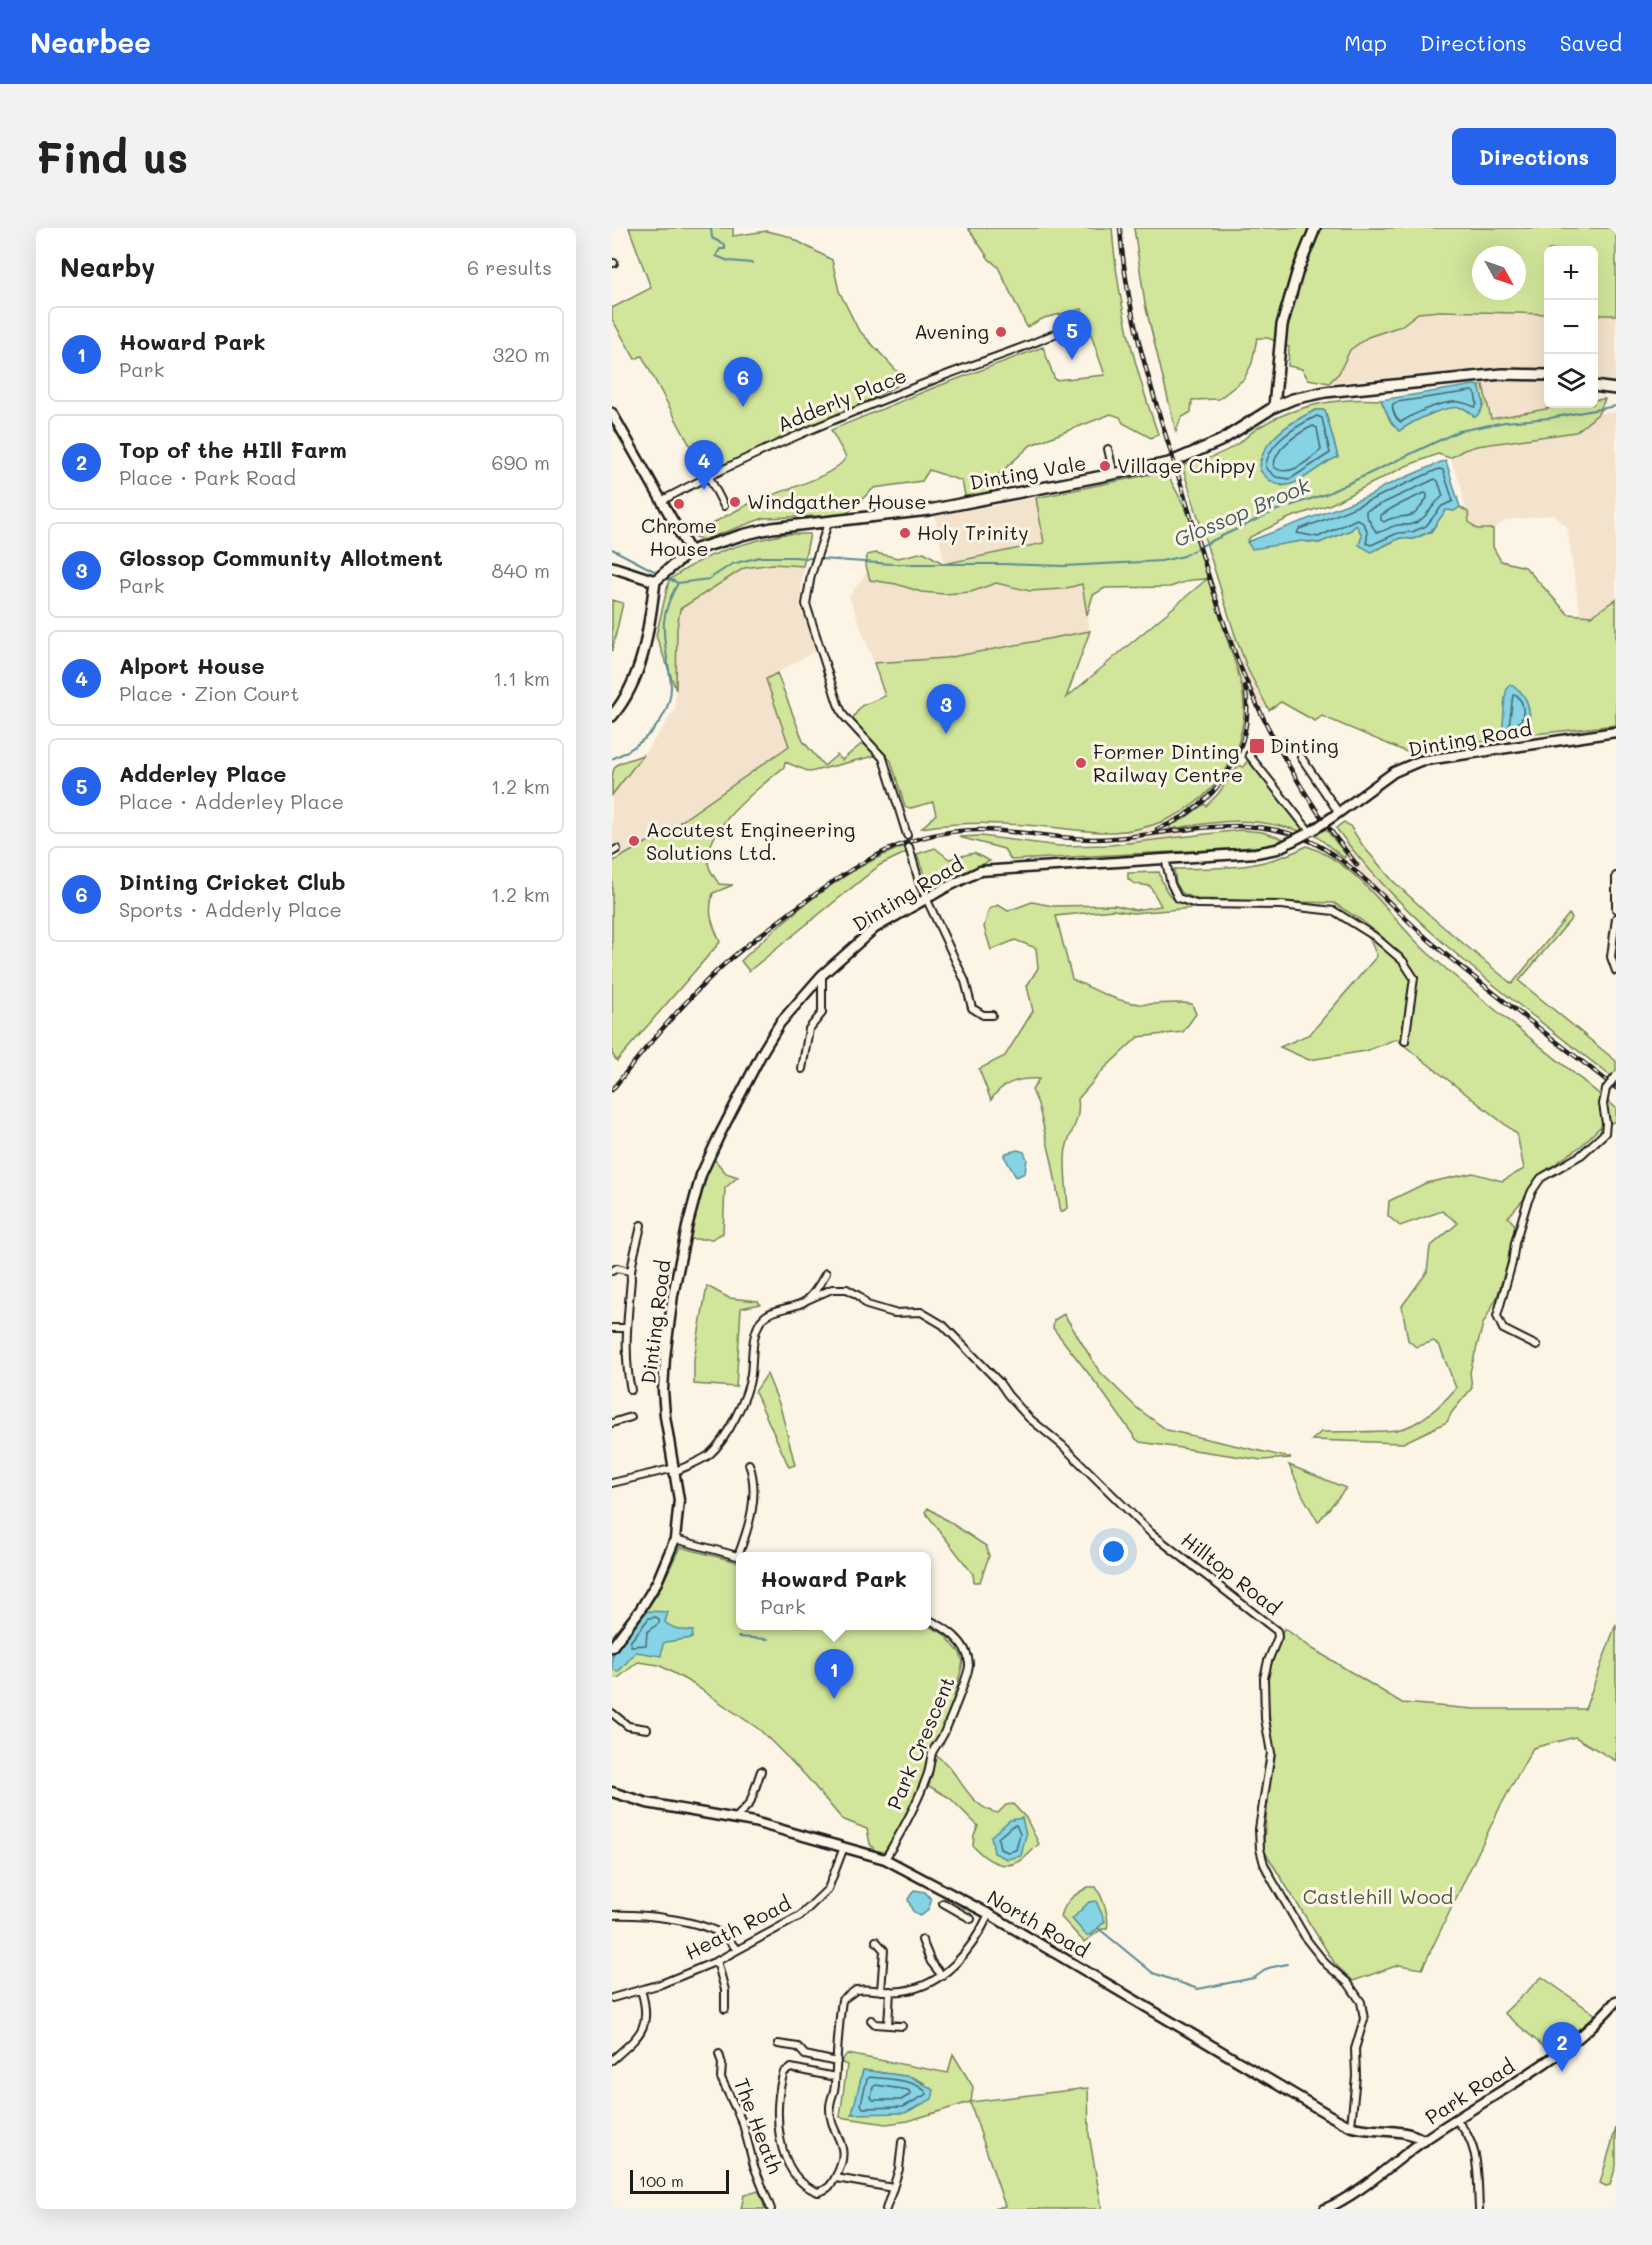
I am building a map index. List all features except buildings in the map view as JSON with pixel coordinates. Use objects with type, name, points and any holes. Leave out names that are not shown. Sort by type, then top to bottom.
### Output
[{"type":"main road","points":[[1274,407],[1282,325],[1298,270],[1315,228]]},
{"type":"main road","name":"Dinting Vale","points":[[655,581],[690,551],[772,528],[929,510],[1169,463],[1232,435],[1274,407],[1293,399],[1325,392],[1502,374],[1544,375]]},
{"type":"main road","points":[[1598,387],[1616,389]]},
{"type":"main road","points":[[612,567],[655,581],[641,661],[628,693],[612,716]]},
{"type":"street","name":"Adderly Place","points":[[663,500],[708,476],[783,442],[1073,325]]},
{"type":"street","points":[[612,413],[690,551]]},
{"type":"street","points":[[1108,449],[1114,475]]},
{"type":"street","points":[[708,476],[724,506]]},
{"type":"street","points":[[828,523],[813,569],[806,604],[838,704],[844,716],[884,758],[907,835]]},
{"type":"street","name":"Dinting Road","points":[[612,1647],[635,1617],[657,1582],[675,1539],[679,1500],[665,1416],[663,1390],[665,1357],[675,1286],[701,1175],[763,1051],[780,1023],[822,975],[875,928],[980,871],[1257,853],[1277,849],[1310,832],[1394,771],[1420,760],[1616,732]]},
{"type":"street","points":[[1249,755],[1310,832]]},
{"type":"street","points":[[1301,757],[1336,814]]},
{"type":"street","points":[[909,847],[920,885],[965,981],[972,1008],[983,1015],[992,1015]]},
{"type":"street","points":[[1165,858],[1171,884],[1179,898],[1196,904],[1281,905],[1334,911],[1374,936],[1403,960],[1414,978],[1405,1041]]},
{"type":"street","points":[[1616,876],[1616,909]]},
{"type":"street","points":[[1616,918],[1611,957],[1616,971]]},
{"type":"street","points":[[802,1070],[809,1029],[822,1012],[822,975]]},
{"type":"street","points":[[1537,1346],[1503,1329],[1497,1316],[1508,1279],[1515,1243],[1527,1203],[1542,1178],[1590,1148],[1605,1134],[1603,1104],[1606,1089],[1616,1076]]},
{"type":"street","points":[[631,1390],[627,1375],[627,1328],[631,1279],[629,1271],[634,1260],[641,1225]]},
{"type":"street","points":[[612,1271],[617,1268],[629,1271]]},
{"type":"street","points":[[612,1483],[675,1469],[701,1460],[710,1453],[745,1399],[759,1323],[772,1312],[792,1308],[807,1300],[826,1274]]},
{"type":"street","name":"Hilltop Road","points":[[807,1300],[832,1290],[847,1289],[867,1305],[894,1313],[921,1312],[943,1325],[999,1382],[1023,1413],[1062,1444],[1151,1533],[1277,1630],[1278,1637],[1264,1678],[1265,1719],[1270,1753],[1259,1829],[1260,1849],[1271,1878],[1306,1940],[1316,1953],[1348,1983],[1361,2002],[1364,2019],[1355,2049],[1356,2076],[1351,2126]]},
{"type":"street","points":[[612,1328],[627,1328]]},
{"type":"street","points":[[612,1423],[631,1417]]},
{"type":"street","points":[[741,1552],[751,1519],[754,1477],[749,1464]]},
{"type":"street","points":[[675,1539],[736,1556]]},
{"type":"street","name":"Park Crescent","points":[[885,1858],[928,1775],[933,1753],[967,1678],[969,1664],[966,1649],[956,1637],[931,1621]]},
{"type":"street","points":[[612,1713],[628,1726],[648,1729]]},
{"type":"street","points":[[735,1819],[750,1803],[761,1771]]},
{"type":"street","name":"North Road","points":[[612,1792],[647,1803],[735,1819],[885,1858],[989,1914],[1168,2019],[1214,2049],[1351,2126],[1407,2134],[1424,2141]]},
{"type":"street","name":"Heath Road","points":[[612,1998],[661,1984],[717,1960],[787,1924],[811,1906],[828,1889],[844,1846]]},
{"type":"street","points":[[954,1909],[960,1898]]},
{"type":"street","points":[[943,1903],[971,1919]]},
{"type":"street","points":[[612,1915],[629,1914],[691,1924],[719,1932],[728,1938],[736,1950]]},
{"type":"street","points":[[835,2077],[791,2068],[784,2072],[780,2083],[778,2120],[784,2151],[796,2179],[818,2192],[828,2189],[836,2178],[844,2152],[842,2140],[830,2118],[830,2104],[835,2087],[842,2000],[856,1990],[901,1992],[923,1987],[942,1976],[965,1953],[989,1914]]},
{"type":"street","points":[[922,1940],[931,1962],[942,1976]]},
{"type":"street","points":[[876,1941],[884,1950],[881,1991]]},
{"type":"street","points":[[883,1958],[892,1958]]},
{"type":"street","points":[[717,1960],[724,1990],[725,2009]]},
{"type":"street","points":[[612,2060],[638,2035],[645,2023],[646,2011],[641,1990]]},
{"type":"street","points":[[888,2025],[890,1991]]},
{"type":"street","name":"Park Road","points":[[1324,2209],[1356,2192],[1424,2141],[1569,2046],[1616,2001]]},
{"type":"street","points":[[871,2020],[875,2024],[902,2025]]},
{"type":"street","points":[[778,2044],[798,2047],[805,2055],[837,2062]]},
{"type":"street","name":"The Heath","points":[[719,2054],[722,2064],[721,2078],[743,2124],[754,2166],[771,2209]]},
{"type":"street","points":[[1456,2120],[1467,2131],[1474,2149],[1479,2209]]},
{"type":"street","points":[[886,2209],[899,2169],[902,2142]]},
{"type":"street","points":[[836,2178],[893,2188]]},
{"type":"shaded area","points":[[1417,313],[1544,314],[1544,408],[1550,408],[1490,419],[1479,369],[1329,383],[1339,373],[1350,350],[1368,337],[1401,326]]},
{"type":"shaded area","points":[[1598,315],[1616,315],[1616,386],[1598,388]]},
{"type":"shaded area","points":[[1616,412],[1616,643],[1581,621],[1567,527],[1554,515],[1507,520],[1493,529],[1477,529],[1469,522],[1460,483],[1450,458],[1477,446],[1575,432],[1598,414]]},
{"type":"shaded area","points":[[1036,498],[1045,543],[944,564],[935,516]]},
{"type":"shaded area","points":[[773,564],[803,566],[800,607],[817,650],[766,679],[789,746],[667,831],[629,854],[612,856],[612,795],[675,710],[677,629],[680,609],[744,568]]},
{"type":"shaded area","points":[[867,572],[870,580],[896,584],[921,592],[971,592],[996,583],[1030,591],[1063,589],[1083,584],[1090,631],[946,658],[874,663],[849,596]]},
{"type":"shaded area","points":[[1234,632],[1248,670],[1267,707],[1258,711],[1248,690],[1249,712],[1244,713],[1240,681],[1225,634]]},
{"type":"shaded area","points":[[1179,814],[1182,820],[1169,827],[1171,829],[1186,826],[1184,836],[1124,844],[1126,831],[1160,823]]},
{"type":"shaded area","points":[[1345,841],[1362,864],[1398,903],[1389,911],[1349,869],[1322,851],[1328,845],[1346,855],[1339,846]]},
{"type":"green space","points":[[629,228],[733,228],[733,236],[767,231],[788,236],[832,260],[839,291],[858,329],[906,381],[836,417],[707,471],[702,468],[642,356],[635,359],[612,319],[612,308],[651,288]]},
{"type":"green space","points":[[968,228],[1112,228],[1122,307],[1141,384],[1158,434],[1151,438],[1123,423],[1120,417],[1111,414],[1031,445],[999,474],[1007,492],[966,500],[962,481],[929,470],[922,481],[874,488],[845,515],[764,518],[703,540],[690,535],[749,504],[829,472],[840,465],[846,457],[831,430],[933,388],[1043,347],[1055,380],[1105,375],[1082,309],[1044,318],[1027,327],[998,267],[989,259]]},
{"type":"green space","points":[[1134,228],[1616,228],[1616,315],[1598,315],[1598,246],[1544,246],[1544,314],[1441,311],[1418,313],[1401,326],[1368,337],[1350,350],[1339,373],[1329,383],[1308,379],[1302,369],[1288,366],[1289,347],[1268,338],[1257,338],[1252,363],[1244,379],[1219,399],[1192,400],[1191,412],[1181,418],[1176,432],[1145,304]]},
{"type":"green space","points":[[1483,385],[1491,419],[1551,408],[1598,408],[1598,400],[1605,399],[1598,414],[1576,432],[1477,446],[1450,458],[1438,454],[1406,466],[1331,504],[1289,518],[1250,537],[1247,542],[1256,547],[1302,541],[1319,543],[1351,530],[1356,524],[1362,535],[1378,549],[1400,538],[1413,539],[1431,532],[1446,509],[1454,511],[1460,507],[1468,512],[1469,522],[1477,529],[1493,529],[1493,547],[1501,561],[1525,567],[1568,614],[1592,616],[1616,599],[1616,725],[1517,736],[1530,719],[1506,709],[1502,732],[1506,738],[1440,748],[1416,756],[1322,716],[1315,721],[1281,702],[1269,710],[1248,670],[1234,632],[1183,469],[1184,465],[1226,451],[1258,428],[1289,413],[1334,401],[1381,400],[1391,422],[1399,431],[1421,418],[1448,408],[1463,408],[1475,417],[1484,405],[1479,386]],"holes":[[[1316,410],[1325,410],[1338,457],[1298,481],[1282,486],[1260,460],[1276,436],[1290,424]]]},
{"type":"green space","points":[[1166,471],[1191,524],[1243,692],[1244,712],[1240,737],[1231,760],[1218,780],[1202,798],[1183,811],[1161,822],[1137,829],[1096,832],[986,823],[922,828],[936,814],[933,802],[911,808],[905,807],[891,761],[852,719],[861,706],[885,696],[874,663],[946,658],[1090,631],[1066,698],[1207,579],[1191,580],[1170,587],[1105,588],[1093,595],[1087,615],[1082,584],[1063,589],[1030,591],[996,583],[971,592],[944,594],[921,592],[896,584],[870,580],[866,566],[867,555],[876,553],[898,558],[924,552],[944,564],[1044,543],[1036,498]]},
{"type":"green space","points":[[785,534],[810,534],[803,566],[773,564],[744,568],[680,609],[677,629],[676,690],[656,636],[669,580],[697,562],[724,550]]},
{"type":"green space","points":[[612,600],[623,603],[612,651]]},
{"type":"green space","points":[[777,673],[803,741],[824,766],[837,755],[842,760],[864,742],[878,755],[810,772],[785,762],[784,767],[747,798],[722,825],[709,853],[709,867],[719,884],[733,885],[713,893],[711,900],[711,918],[720,942],[617,1061],[612,1054],[612,862],[667,831],[789,746],[766,679]]},
{"type":"green space","points":[[643,755],[612,795],[612,776],[616,766]]},
{"type":"green space","points":[[1248,760],[1302,827],[1300,831],[1266,823],[1235,821],[1171,829],[1169,826],[1182,820],[1204,804],[1206,806],[1218,794],[1239,765],[1243,767]]},
{"type":"green space","points":[[1344,822],[1350,826],[1363,846],[1393,881],[1434,919],[1512,984],[1569,914],[1572,918],[1519,981],[1616,1061],[1616,1071],[1612,1077],[1501,991],[1430,931],[1365,865],[1336,828]]},
{"type":"green space","points":[[1325,828],[1346,855],[1344,858],[1315,835]]},
{"type":"green space","points":[[1241,830],[1262,832],[1284,839],[1272,845],[1231,849],[1011,860],[1004,849],[959,837],[981,836],[1059,846],[1111,845]]},
{"type":"green space","points":[[905,846],[907,852],[880,865],[749,971],[741,961],[797,910],[838,880]]},
{"type":"green space","points":[[1307,846],[1326,855],[1359,879],[1429,954],[1616,1108],[1616,1121],[1599,1128],[1581,1146],[1542,1173],[1508,1217],[1515,1225],[1507,1265],[1497,1297],[1483,1324],[1470,1372],[1472,1388],[1452,1412],[1447,1422],[1403,1443],[1312,1440],[1321,1432],[1404,1428],[1429,1414],[1456,1388],[1440,1347],[1434,1341],[1416,1347],[1408,1340],[1402,1306],[1427,1272],[1430,1247],[1458,1223],[1442,1211],[1400,1226],[1388,1216],[1389,1201],[1426,1183],[1473,1173],[1502,1181],[1524,1169],[1517,1134],[1396,1039],[1366,1051],[1309,1060],[1280,1047],[1310,1034],[1377,956],[1368,935],[1385,939],[1334,903],[1197,899],[1182,893],[1176,883],[1174,869],[1226,868],[1258,864]]},
{"type":"green space","points":[[935,848],[949,859],[974,853],[990,861],[929,889],[917,854]]},
{"type":"green space","points":[[1159,872],[1170,896],[1179,903],[1193,908],[1133,913],[1113,910],[1056,916],[1072,979],[1105,995],[1131,1003],[1192,1004],[1196,1014],[1183,1032],[1138,1037],[1104,1069],[1078,1099],[1078,1114],[1065,1155],[1068,1208],[1061,1212],[1052,1162],[1038,1104],[1032,1090],[1039,1079],[1012,1082],[1000,1089],[991,1100],[979,1069],[1005,1056],[1033,1011],[1027,986],[1038,968],[1036,948],[1015,940],[991,950],[984,927],[989,909],[998,905],[1008,911],[1032,902],[1053,906],[1115,905],[1135,910],[1161,906],[1150,886],[1135,884],[1128,879],[1128,873]]},
{"type":"green space","points":[[714,1159],[726,1173],[738,1177],[725,1188],[723,1233],[712,1239],[690,1239],[705,1178]]},
{"type":"green space","points":[[707,1286],[729,1298],[758,1301],[760,1304],[741,1308],[736,1387],[694,1384],[694,1359]]},
{"type":"green space","points":[[1064,1314],[1099,1371],[1137,1408],[1167,1430],[1291,1458],[1262,1460],[1140,1442],[1053,1328],[1054,1320]]},
{"type":"green space","points":[[767,1374],[780,1406],[795,1465],[789,1467],[755,1392]]},
{"type":"green space","points":[[1289,1465],[1346,1488],[1318,1522],[1303,1496]]},
{"type":"green space","points":[[928,1508],[986,1546],[989,1556],[980,1582],[974,1582],[973,1574],[925,1512]]},
{"type":"green space","points":[[680,1547],[736,1562],[736,1630],[931,1630],[931,1627],[944,1634],[960,1653],[963,1662],[955,1695],[917,1793],[895,1837],[880,1858],[870,1844],[867,1829],[842,1819],[806,1776],[760,1730],[693,1684],[659,1665],[638,1662],[618,1678],[612,1677],[612,1654],[658,1593]]},
{"type":"green space","name":"Castlehill Wood","points":[[1616,1624],[1616,1761],[1575,1737],[1533,1748],[1500,1807],[1422,1969],[1399,1965],[1353,1981],[1335,1964],[1263,1849],[1273,1752],[1266,1680],[1284,1628],[1313,1649],[1402,1703],[1474,1709],[1585,1709]]},
{"type":"green space","points":[[936,1755],[982,1807],[998,1813],[1006,1805],[1013,1804],[1026,1818],[1039,1844],[1020,1861],[1007,1865],[994,1862],[978,1851],[973,1846],[978,1826],[950,1798],[929,1786]]},
{"type":"green space","points":[[1088,1887],[1096,1887],[1099,1891],[1108,1924],[1107,1929],[1102,1929],[1084,1942],[1061,1917],[1065,1906],[1071,1899]]},
{"type":"green space","points":[[1542,1977],[1596,2015],[1550,2052],[1504,2013]]},
{"type":"green space","points":[[847,2054],[948,2073],[953,2054],[973,2087],[971,2102],[1088,2088],[1089,2135],[1102,2209],[993,2209],[1005,2206],[970,2102],[908,2121],[886,2124],[840,2117],[847,2065],[840,2062]],"holes":[[[863,2070],[912,2077],[925,2083],[853,2114]]]},
{"type":"green space","points":[[1616,2128],[1616,2166],[1610,2185],[1606,2186],[1600,2183]]},
{"type":"green space","points":[[759,2191],[765,2209],[741,2209],[744,2195]]},
{"type":"water","points":[[1479,386],[1483,403],[1479,414],[1475,417],[1463,408],[1448,408],[1421,418],[1399,431],[1391,422],[1381,400]]},
{"type":"water","points":[[1316,410],[1325,410],[1338,457],[1289,485],[1280,485],[1270,480],[1260,470],[1265,450],[1287,426]]},
{"type":"water","points":[[1446,461],[1460,507],[1454,511],[1446,510],[1431,531],[1413,539],[1400,538],[1371,552],[1359,545],[1362,535],[1356,525],[1351,530],[1319,543],[1302,541],[1252,549],[1247,542],[1371,495],[1383,487]]},
{"type":"water","points":[[1510,684],[1525,698],[1529,707],[1530,719],[1517,736],[1506,738],[1502,732],[1505,699]]},
{"type":"water","points":[[1018,1150],[1024,1152],[1027,1159],[1025,1173],[1016,1177],[1004,1156],[1006,1153]]},
{"type":"water","points":[[647,1611],[668,1612],[665,1622],[674,1628],[693,1631],[692,1638],[666,1642],[663,1644],[661,1656],[636,1652],[618,1672],[612,1668],[612,1656]]},
{"type":"water","points":[[1022,1818],[1026,1835],[1021,1856],[1007,1859],[994,1853],[991,1836],[1010,1820]]},
{"type":"water","points":[[914,1890],[925,1892],[931,1899],[928,1909],[919,1916],[912,1910],[908,1899]]},
{"type":"water","points":[[1096,1901],[1105,1921],[1091,1935],[1086,1935],[1072,1919],[1089,1902]]},
{"type":"water","points":[[863,2070],[912,2077],[934,2090],[932,2099],[905,2113],[852,2114]]},
{"type":"waterway","points":[[711,228],[712,238],[725,245],[725,249],[720,249],[716,256],[729,261],[752,263]]},
{"type":"waterway","name":"Glossop Brook","points":[[612,759],[643,740],[660,722],[665,711],[671,687],[664,641],[664,622],[668,604],[678,583],[709,579],[732,564],[760,557],[794,557],[892,564],[1064,566],[1161,561],[1184,556],[1277,510],[1326,494],[1459,431],[1616,406]]},
{"type":"waterway","points":[[612,549],[656,572]]},
{"type":"waterway","points":[[667,578],[678,583]]},
{"type":"waterway","points":[[738,1637],[768,1639]]},
{"type":"waterway","points":[[1098,1928],[1153,1973],[1198,1989],[1254,1978],[1268,1968],[1287,1964]]},
{"type":"railway","points":[[1120,228],[1128,291],[1142,353],[1207,571],[1231,643],[1251,693],[1291,770],[1357,865]]},
{"type":"railway","points":[[1157,829],[1197,807],[1227,773],[1238,753],[1244,732],[1247,709],[1245,686]]},
{"type":"railway","points":[[612,1090],[677,1012],[748,944],[836,880],[893,848],[936,834],[959,831],[998,831],[1095,839],[1241,826],[1290,833],[1314,843],[1348,865],[1459,965],[1616,1088]]},
{"type":"place","name":"Avening","points":[[1001,332]]},
{"type":"place","name":"Adderley Place","points":[[1072,360]]},
{"type":"place","name":"Dinting Cricket Club","points":[[743,407]]},
{"type":"place","name":"Village Chippy","points":[[1105,466]]},
{"type":"place","name":"Alport House","points":[[704,490]]},
{"type":"place","name":"Windgather House","points":[[735,502]]},
{"type":"place","name":"Chrome House","points":[[679,504]]},
{"type":"place","name":"Holy Trinity","points":[[905,533]]},
{"type":"place","name":"Glossop Community Allotment","points":[[946,734]]},
{"type":"place","name":"Dinting","points":[[1257,746]]},
{"type":"place","name":"Former Dinting Railway Centre","points":[[1081,763]]},
{"type":"place","name":"Accutest Engineering Solutions Ltd.","points":[[634,841]]},
{"type":"place","name":"Howard Park","points":[[834,1699]]},
{"type":"place","name":"Top of the HIll Farm","points":[[1562,2072]]}]
